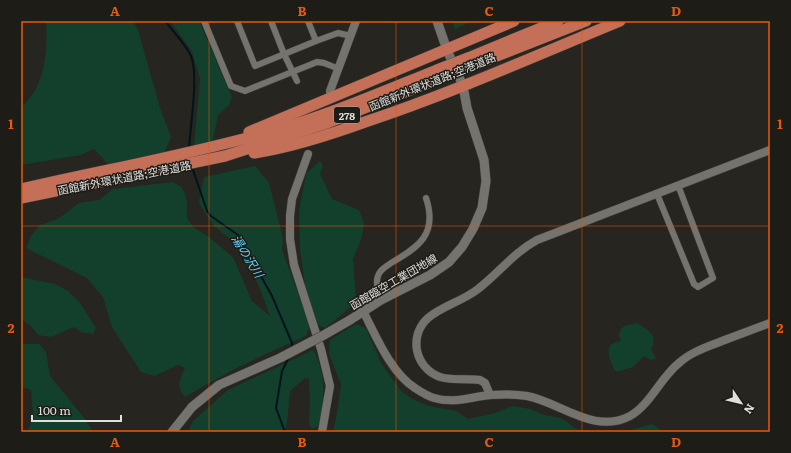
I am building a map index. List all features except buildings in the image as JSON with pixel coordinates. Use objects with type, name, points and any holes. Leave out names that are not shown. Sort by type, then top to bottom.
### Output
[{"type":"highway","points":[[247,144],[447,50],[514,21]]},
{"type":"highway","name":"函館新外環状道路;空港道路","points":[[470,62],[558,21]]},
{"type":"highway","name":"函館新外環状道路;空港道路","points":[[21,189],[225,156],[247,144],[316,118],[586,21]]},
{"type":"highway","points":[[247,144],[273,150],[323,136],[396,112],[620,21]]},
{"type":"highway","name":"函館新外環状道路;空港道路","points":[[21,198],[224,144],[247,144]]},
{"type":"main road","name":"函館臨空工業団地線","points":[[172,432],[192,407],[219,385],[280,358],[324,335],[381,300],[430,275],[449,262],[466,241],[482,208],[486,181],[484,160],[467,108],[463,86],[447,50],[437,21]]},
{"type":"street","points":[[204,21],[231,86],[245,90],[317,62],[339,69]]},
{"type":"street","points":[[237,21],[255,66],[338,33],[351,36]]},
{"type":"street","points":[[271,21],[297,81]]},
{"type":"street","points":[[308,21],[316,41]]},
{"type":"street","points":[[330,90],[356,21]]},
{"type":"street","points":[[490,395],[485,383],[480,380],[442,377],[426,368],[415,347],[418,331],[427,319],[433,314],[461,301],[479,289],[517,253],[537,240],[770,150]]},
{"type":"street","points":[[308,154],[292,199],[290,239],[294,265],[321,349],[330,386],[322,432]]},
{"type":"street","points":[[657,194],[694,284],[698,287],[714,278],[678,185]]},
{"type":"street","points":[[381,300],[377,283],[379,273],[383,268],[413,250],[424,237],[429,226],[430,215],[426,198]]},
{"type":"street","points":[[363,311],[398,374],[406,382],[432,397],[446,400],[460,400],[490,395],[513,394],[535,398],[587,420],[601,422],[617,421],[630,416],[639,409],[679,362],[690,355],[703,348],[770,323]]},
{"type":"green space","points":[[46,21],[133,21],[138,30],[160,108],[171,137],[164,154],[109,165],[94,149],[81,155],[21,165],[21,107],[29,99],[40,79],[45,56]]},
{"type":"green space","points":[[170,21],[199,21],[232,97],[229,105],[218,115],[212,144],[194,146],[200,79],[192,51]]},
{"type":"green space","points":[[452,21],[473,21],[455,29]]},
{"type":"green space","points":[[320,161],[323,166],[320,174],[332,199],[359,210],[364,223],[362,237],[353,259],[356,303],[325,328],[318,325],[306,290],[300,250],[299,211],[306,174]]},
{"type":"green space","points":[[255,166],[269,183],[283,238],[282,250],[310,326],[306,336],[229,372],[185,397],[180,389],[179,382],[185,368],[178,365],[154,376],[141,372],[112,327],[103,297],[87,278],[26,248],[31,236],[40,225],[58,219],[79,203],[99,200],[113,189],[173,182],[181,187],[185,194],[187,202],[187,218],[193,227],[209,237],[233,257],[252,301],[270,316],[259,286],[235,243],[213,225],[199,203],[204,177]]},
{"type":"green space","points":[[21,277],[55,284],[68,291],[80,303],[96,328],[93,334],[81,332],[74,327],[51,337],[38,335],[30,325],[21,319]]},
{"type":"green space","points":[[637,323],[648,331],[653,337],[654,340],[651,350],[656,358],[651,360],[644,356],[633,367],[615,371],[609,355],[610,346],[611,344],[621,341],[619,336],[623,327]]},
{"type":"green space","points":[[356,324],[366,328],[381,363],[402,392],[414,400],[429,406],[456,411],[468,419],[492,414],[513,406],[530,409],[544,415],[560,418],[576,429],[587,432],[333,432],[341,384],[329,354],[330,340]]},
{"type":"green space","points":[[23,344],[39,344],[46,352],[50,376],[85,419],[93,432],[27,432],[34,417],[31,390],[21,387],[21,346]]},
{"type":"green space","points":[[313,350],[320,368],[323,388],[321,417],[318,426],[312,429],[309,424],[309,379],[305,378],[290,391],[287,423],[284,432],[188,432],[193,421],[228,390]]},
{"type":"green space","points":[[652,424],[664,432],[624,432]]},
{"type":"waterway","name":"湯の沢川","points":[[165,21],[186,47],[191,56],[193,65],[194,88],[189,149]]},
{"type":"waterway","name":"湯の沢川","points":[[192,167],[207,211],[211,216],[238,235],[272,296],[292,343],[292,348]]},
{"type":"waterway","name":"湯の沢川","points":[[285,432],[276,408],[282,371],[289,357]]}]
